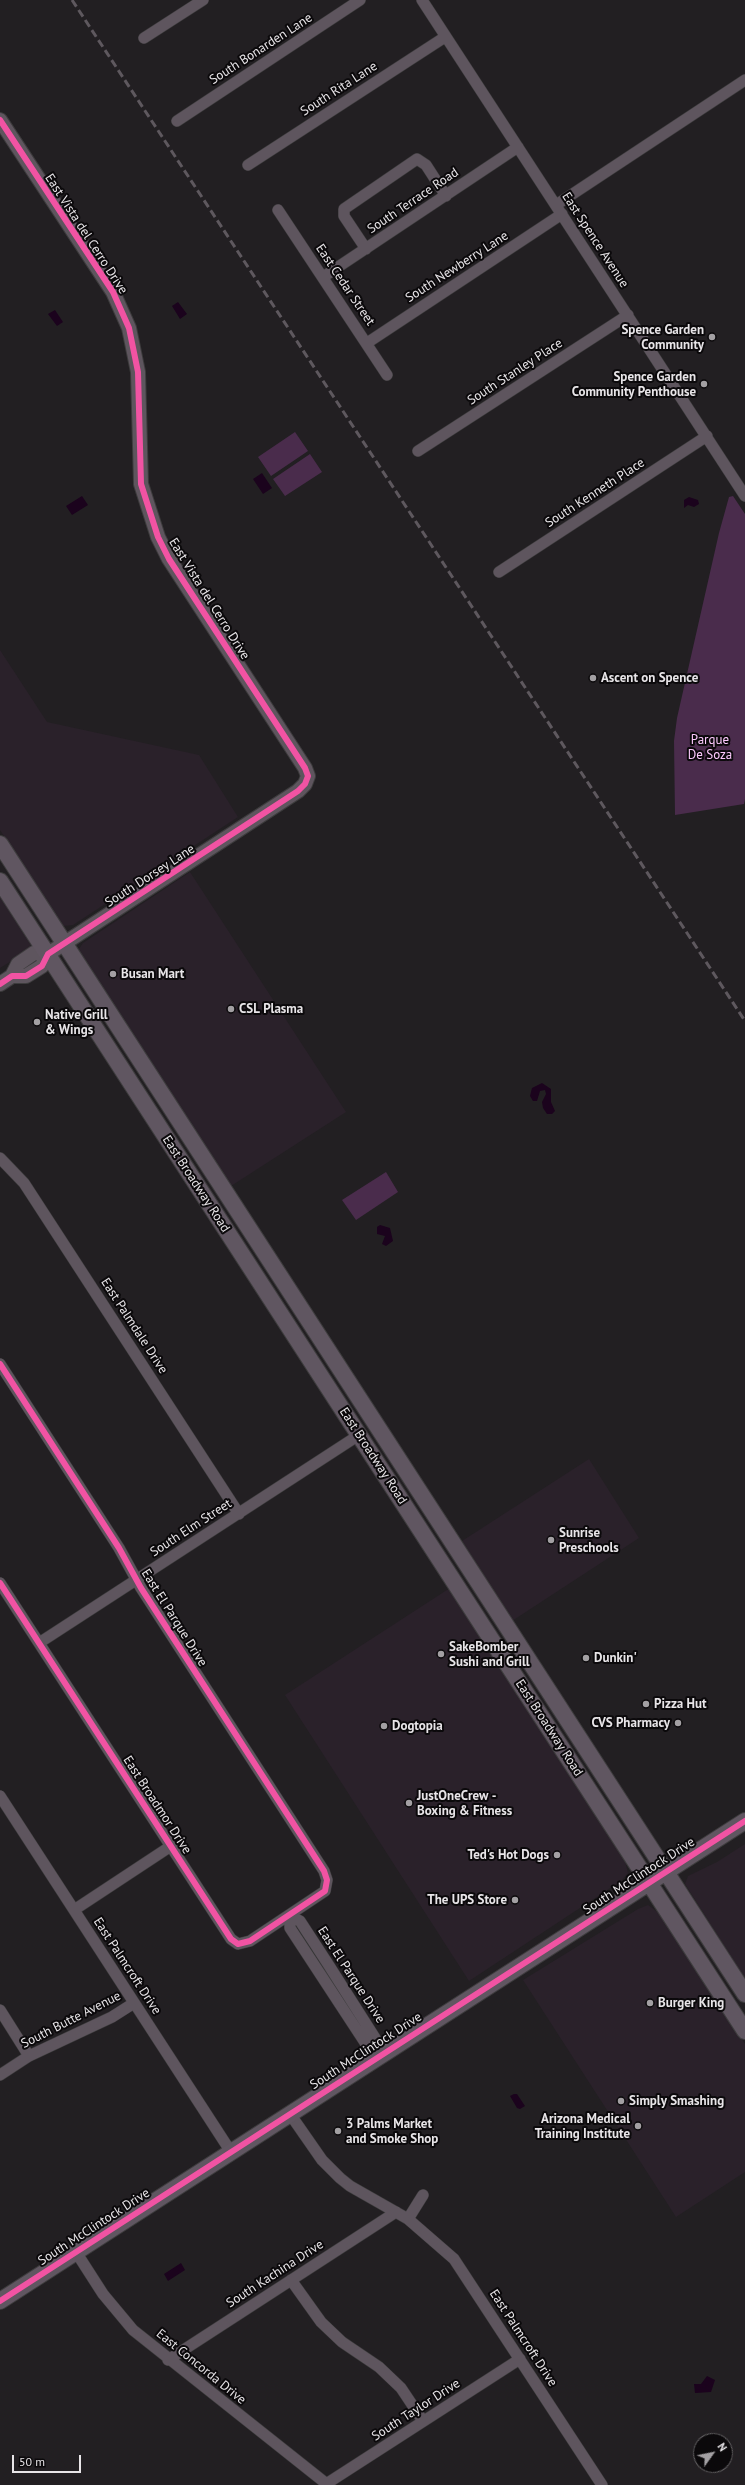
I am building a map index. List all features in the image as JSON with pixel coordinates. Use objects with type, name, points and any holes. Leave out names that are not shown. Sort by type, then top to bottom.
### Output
[{"type":"main road","name":"East Broadway Road","points":[[0,844],[745,1994]]},
{"type":"main road","name":"East Broadway Road","points":[[0,881],[745,2031]]},
{"type":"main road","points":[[204,1196],[222,1186]]},
{"type":"main road","points":[[359,1435],[377,1424]]},
{"type":"main road","points":[[501,1653],[518,1642]]},
{"type":"main road","name":"South McClintock Drive","points":[[0,2301],[745,1821]]},
{"type":"street","points":[[144,38],[203,0]]},
{"type":"street","name":"South Bonarden Lane","points":[[177,121],[360,0]]},
{"type":"street","name":"East Spence Avenue","points":[[422,0],[745,496]]},
{"type":"street","name":"South Rita Lane","points":[[248,166],[446,37]]},
{"type":"street","points":[[559,210],[745,80]]},
{"type":"street","name":"East Vista del Cerro Drive","points":[[0,120],[112,292],[129,328],[138,378],[139,469],[145,501],[158,537],[169,559],[305,768],[308,776]]},
{"type":"street","name":"South Terrace Road","points":[[323,277],[518,147]]},
{"type":"street","points":[[366,249],[344,216],[344,209],[417,159],[426,165],[446,196]]},
{"type":"street","name":"East Cedar Street","points":[[278,210],[387,375]]},
{"type":"street","name":"South Newberry Lane","points":[[366,343],[559,210]]},
{"type":"street","name":"South Stanley Place","points":[[418,451],[628,315]]},
{"type":"street","name":"South Kenneth Place","points":[[499,572],[707,436]]},
{"type":"street","name":"South Dorsey Lane","points":[[0,984],[12,976],[26,976],[42,966],[48,954],[293,794],[305,784],[308,776]]},
{"type":"street","name":"East Palmdale Drive","points":[[0,1158],[24,1183],[239,1514]]},
{"type":"street","name":"East El Parque Drive","points":[[0,1364],[112,1537],[136,1580],[324,1871],[328,1884]]},
{"type":"street","name":"South Elm Street","points":[[39,1643],[359,1435]]},
{"type":"street","name":"East Broadmor Drive","points":[[0,1583],[229,1936],[235,1942],[246,1943],[290,1916],[321,1895],[328,1884]]},
{"type":"street","name":"East Palmcroft Drive","points":[[0,1796],[231,2152]]},
{"type":"street","points":[[74,1910],[171,1846]]},
{"type":"street","name":"East El Parque Drive","points":[[290,1916],[290,1928],[366,2044],[380,2056]]},
{"type":"street","name":"South Butte Avenue","points":[[0,2075],[29,2056],[112,2017],[134,2003]]},
{"type":"street","points":[[0,2010],[29,2056]]},
{"type":"street","name":"East Palmcroft Drive","points":[[290,2114],[322,2160],[340,2178],[350,2186],[408,2219],[454,2259],[602,2485]]},
{"type":"street","points":[[408,2219],[423,2195]]},
{"type":"street","name":"South Kachina Drive","points":[[168,2360],[396,2212]]},
{"type":"street","name":"East Concorda Drive","points":[[76,2252],[103,2294],[123,2318],[168,2360],[327,2484]]},
{"type":"street","points":[[291,2280],[320,2322],[342,2342],[379,2367],[401,2388],[423,2421]]},
{"type":"street","name":"South Taylor Drive","points":[[327,2484],[520,2359]]},
{"type":"shaded area","points":[[178,302],[187,314],[180,319],[172,306]]},
{"type":"shaded area","points":[[55,310],[63,322],[57,326],[48,314]]},
{"type":"shaded area","points":[[262,473],[272,488],[263,494],[253,479]]},
{"type":"shaded area","points":[[82,496],[88,505],[72,515],[66,506]]},
{"type":"shaded area","points":[[689,497],[698,500],[699,504],[694,507],[688,505],[684,508],[684,500]]},
{"type":"shaded area","points":[[0,650],[47,722],[199,755],[238,817],[73,925],[63,926],[0,830]]},
{"type":"shaded area","points":[[190,872],[346,1112],[231,1186],[80,954],[79,949],[83,943]]},
{"type":"shaded area","points":[[0,893],[31,944],[29,950],[0,968]]},
{"type":"shaded area","points":[[542,1083],[551,1089],[551,1102],[555,1111],[552,1114],[547,1114],[543,1108],[542,1102],[546,1094],[545,1090],[540,1091],[537,1101],[533,1101],[530,1096],[532,1088]]},
{"type":"shaded area","points":[[380,1225],[390,1228],[393,1241],[386,1246],[382,1244],[385,1236],[377,1234],[377,1227]]},
{"type":"shaded area","name":"Sunrise Preschools","points":[[589,1459],[639,1538],[512,1621],[462,1541]]},
{"type":"shaded area","points":[[450,1588],[625,1861],[628,1873],[621,1881],[469,1981],[285,1695]]},
{"type":"shaded area","points":[[745,1844],[745,1979],[685,1884],[688,1876],[717,1862]]},
{"type":"shaded area","points":[[648,1905],[659,1913],[745,2044],[745,2172],[676,2217],[523,1980],[638,1909]]},
{"type":"shaded area","points":[[517,2094],[525,2106],[520,2109],[517,2108],[510,2096]]},
{"type":"shaded area","points":[[181,2263],[185,2270],[168,2281],[164,2274]]},
{"type":"shaded area","points":[[707,2376],[715,2380],[711,2392],[695,2393],[694,2384],[701,2384]]},
{"type":"green space","points":[[295,432],[308,451],[271,476],[258,457]]},
{"type":"green space","points":[[310,454],[322,472],[285,496],[273,479]]},
{"type":"green space","name":"Parque De Soza","points":[[733,496],[745,514],[745,799],[744,804],[675,815],[674,741],[677,718],[719,533],[729,497]]},
{"type":"green space","points":[[386,1172],[398,1192],[356,1220],[342,1200]]},
{"type":"railway","points":[[72,0],[745,1021]]},
{"type":"cycle path","points":[[0,120],[113,292],[129,328],[138,372],[141,484],[158,537],[169,559],[305,768],[308,776],[305,784],[298,791],[48,954],[42,966],[26,976],[12,976],[0,984]]},
{"type":"cycle path","points":[[0,1364],[119,1548],[141,1588],[324,1871],[327,1880],[325,1891],[250,1941],[238,1944],[231,1939],[0,1583]]},
{"type":"cycle path","points":[[0,2301],[745,1821]]},
{"type":"place","name":"Spence Garden Community","points":[[712,337]]},
{"type":"place","name":"Spence Garden Community Penthouse","points":[[704,384]]},
{"type":"place","name":"Ascent on Spence","points":[[593,678]]},
{"type":"place","name":"Busan Mart","points":[[113,974]]},
{"type":"place","name":"CSL Plasma","points":[[231,1009]]},
{"type":"place","name":"Native Grill & Wings","points":[[37,1022]]},
{"type":"place","name":"Sunrise Preschools","points":[[551,1540]]},
{"type":"place","name":"SakeBomber Sushi and Grill","points":[[441,1654]]},
{"type":"place","name":"Dunkin'","points":[[586,1658]]},
{"type":"place","name":"Pizza Hut","points":[[646,1704]]},
{"type":"place","name":"CVS Pharmacy","points":[[678,1723]]},
{"type":"place","name":"Dogtopia","points":[[384,1726]]},
{"type":"place","name":"JustOneCrew - Boxing & Fitness","points":[[409,1803]]},
{"type":"place","name":"Ted's Hot Dogs","points":[[557,1855]]},
{"type":"place","name":"The UPS Store","points":[[515,1900]]},
{"type":"place","name":"Burger King","points":[[650,2003]]},
{"type":"place","name":"Simply Smashing","points":[[621,2101]]},
{"type":"place","name":"Arizona Medical Training Institute","points":[[638,2126]]},
{"type":"place","name":"3 Palms Market and Smoke Shop","points":[[338,2131]]}]
